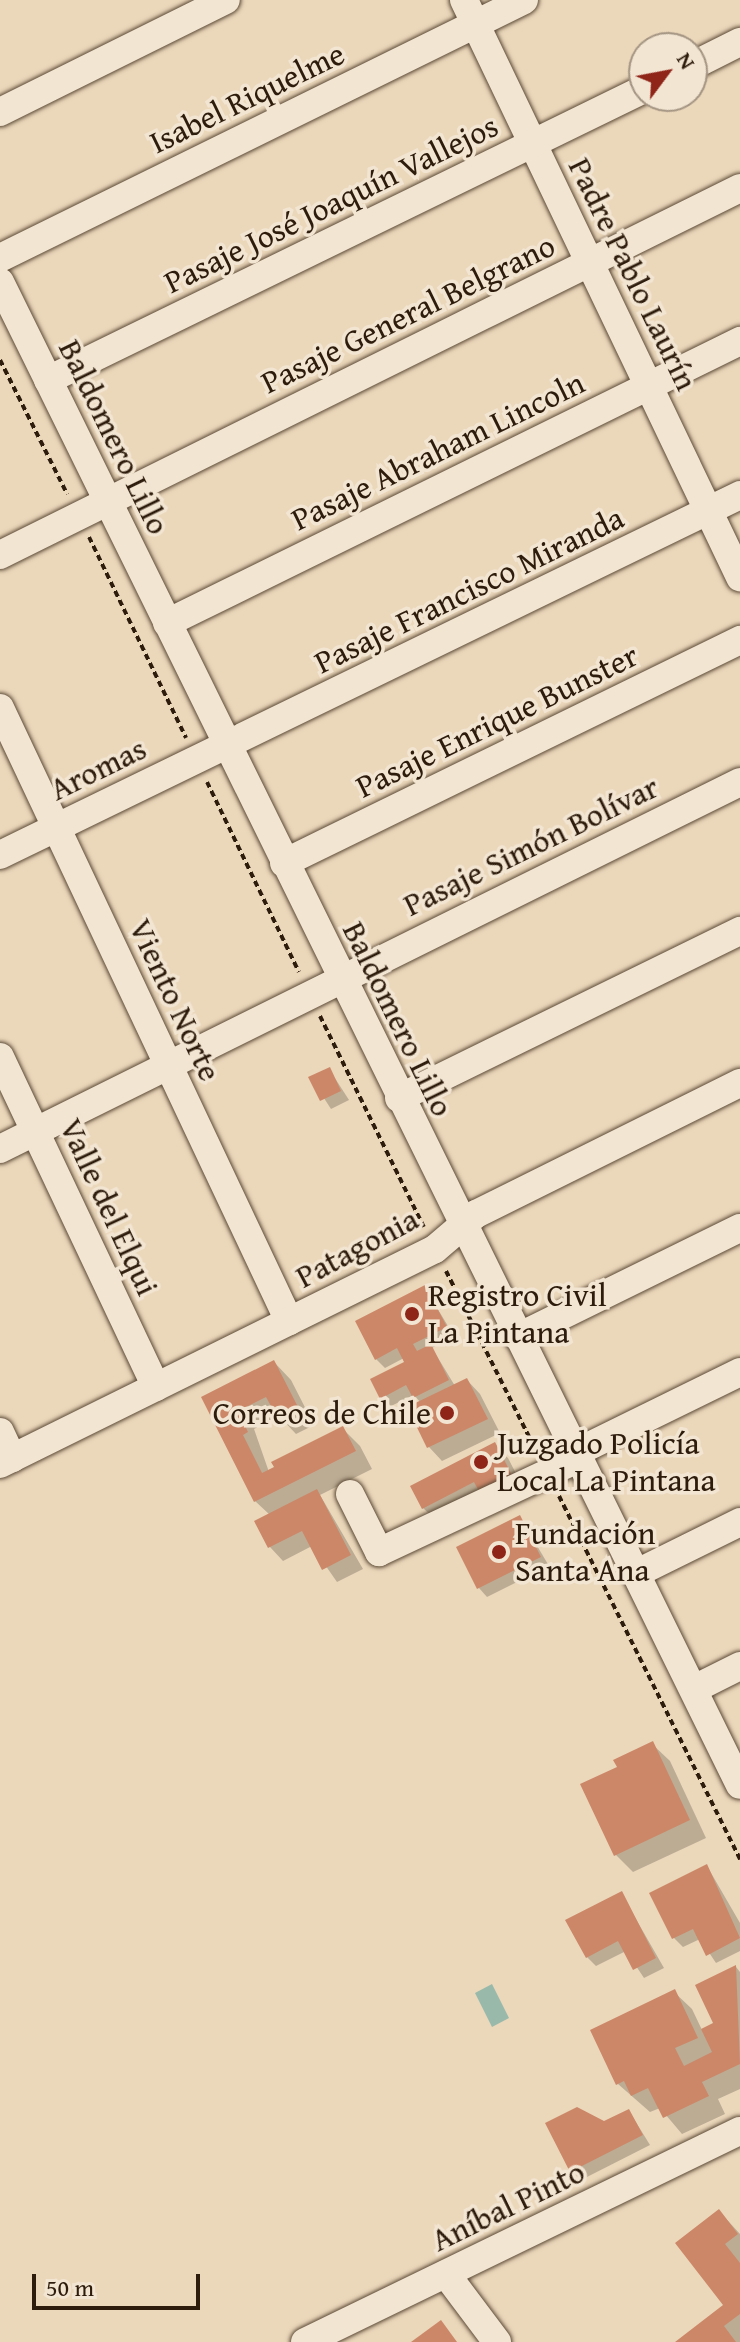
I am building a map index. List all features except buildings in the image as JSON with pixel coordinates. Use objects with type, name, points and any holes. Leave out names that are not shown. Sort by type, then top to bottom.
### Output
[{"type":"street","points":[[0,112],[226,0]]},
{"type":"street","name":"Isabel Riquelme","points":[[0,258],[470,12],[524,0]]},
{"type":"street","name":"Padre Pablo Laurín","points":[[470,12],[740,577]]},
{"type":"street","points":[[708,58],[740,42]]},
{"type":"street","name":"Pasaje José Joaquín Vallejos","points":[[48,380],[628,97]]},
{"type":"street","name":"Pasaje General Belgrano","points":[[0,555],[740,188]]},
{"type":"street","name":"Baldomero Lillo","points":[[0,282],[462,1226],[740,1785]]},
{"type":"street","name":"Pasaje Abraham Lincoln","points":[[167,623],[740,341]]},
{"type":"street","name":"Pasaje Francisco Miranda","points":[[227,747],[740,495]]},
{"type":"street","name":"Pasaje Enrique Bunster","points":[[284,863],[740,640]]},
{"type":"street","name":"Viento Norte","points":[[0,708],[289,1321]]},
{"type":"street","name":"Aromas","points":[[0,855],[196,758],[227,747]]},
{"type":"street","name":"Pasaje Simón Bolívar","points":[[0,1149],[310,995],[340,977],[740,782]]},
{"type":"street","points":[[399,1098],[740,931]]},
{"type":"street","name":"Valle del Elqui","points":[[0,1057],[156,1387]]},
{"type":"street","name":"Patagonia","points":[[6,1461],[435,1249],[476,1214],[740,1083]]},
{"type":"street","points":[[518,1337],[740,1228]]},
{"type":"street","points":[[350,1494],[379,1552],[548,1474],[578,1455],[740,1372]]},
{"type":"street","points":[[0,1432],[6,1461]]},
{"type":"street","points":[[637,1573],[740,1522]]},
{"type":"street","points":[[694,1689],[740,1666]]},
{"type":"street","name":"Aníbal Pinto","points":[[305,2342],[740,2131]]},
{"type":"street","points":[[446,2274],[497,2342]]},
{"type":"path","points":[[0,360],[435,1249],[740,1859]]},
{"type":"shaded area","points":[[492,1984],[509,2018],[492,2027],[475,1993]]},
{"type":"place","name":"Registro Civil La Pintana","points":[[412,1314]]},
{"type":"place","name":"Correos de Chile","points":[[447,1413]]},
{"type":"place","name":"Juzgado Policía Local La Pintana","points":[[481,1462]]},
{"type":"place","name":"Fundación Santa Ana","points":[[499,1552]]}]
